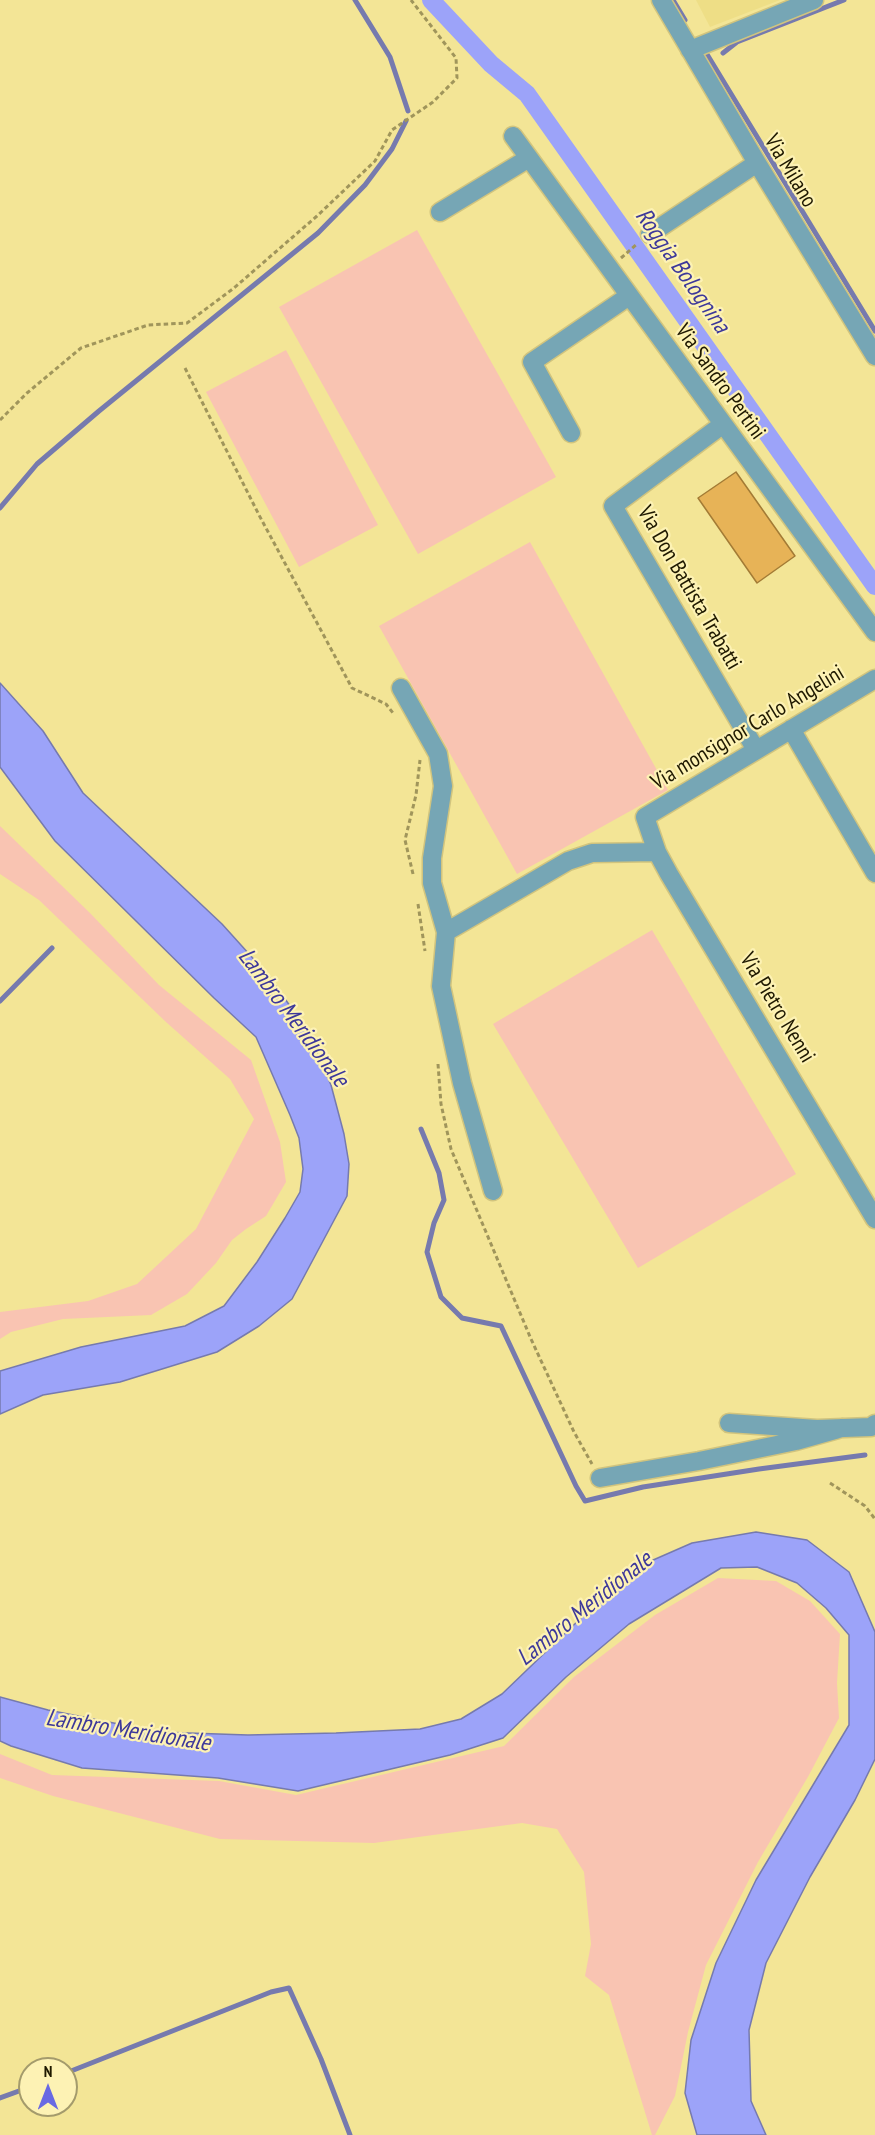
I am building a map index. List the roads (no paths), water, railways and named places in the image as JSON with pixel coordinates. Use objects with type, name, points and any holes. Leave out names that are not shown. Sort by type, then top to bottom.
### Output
[{"type":"street","points":[[690,50],[814,0]]},
{"type":"street","name":"Via Milano","points":[[664,5],[875,356]]},
{"type":"street","name":"Via Sandro Pertini","points":[[513,136],[875,632]]},
{"type":"street","points":[[440,212],[529,158]]},
{"type":"street","points":[[645,237],[757,163]]},
{"type":"street","points":[[571,433],[532,362],[628,296]]},
{"type":"street","name":"Via Don Battista Trabatti","points":[[722,425],[613,506],[756,750]]},
{"type":"street","name":"Via monsignor Carlo Angelini","points":[[645,817],[875,679]]},
{"type":"street","points":[[400,688],[438,754],[443,786],[432,858],[432,884],[446,932],[441,986],[462,1083],[493,1191]]},
{"type":"street","points":[[791,729],[875,873]]},
{"type":"street","name":"Via Pietro Nenni","points":[[645,817],[657,852],[875,1219]]},
{"type":"street","points":[[446,932],[568,861],[592,853],[657,852]]},
{"type":"street","points":[[729,1424],[817,1429],[871,1427],[875,1424]]},
{"type":"street","points":[[600,1478],[796,1441],[842,1428]]},
{"type":"water","name":"Lambro Meridionale","points":[[0,683],[43,731],[83,793],[222,924],[268,975],[305,1027],[331,1085],[349,1164],[347,1196],[292,1299],[259,1326],[217,1352],[120,1382],[43,1395],[0,1414],[0,1371],[81,1347],[185,1326],[224,1306],[257,1262],[300,1192],[303,1169],[299,1138],[256,1037],[55,841],[0,767]]},
{"type":"water","name":"Lambro Meridionale","points":[[756,1532],[807,1540],[849,1572],[875,1632],[875,1759],[766,1963],[749,2030],[751,2101],[766,2135],[697,2135],[685,2093],[691,2040],[716,1963],[756,1880],[849,1725],[849,1635],[826,1608],[797,1583],[757,1567],[721,1568],[629,1624],[566,1677],[503,1738],[450,1755],[298,1791],[218,1778],[82,1768],[0,1741],[0,1697],[48,1710],[159,1732],[248,1735],[336,1733],[420,1729],[461,1719],[502,1694],[608,1592],[644,1564],[692,1543]]},
{"type":"waterway","points":[[355,0],[390,57],[408,111]]},
{"type":"waterway","name":"Roggia Bolognina","points":[[431,0],[491,64],[527,94],[875,586]]},
{"type":"waterway","points":[[673,0],[685,20]]},
{"type":"waterway","points":[[723,53],[737,42],[844,0]]},
{"type":"waterway","points":[[705,51],[875,331]]},
{"type":"waterway","points":[[0,508],[37,464],[318,233],[365,185],[392,149],[406,121]]},
{"type":"waterway","points":[[0,1001],[52,948]]},
{"type":"waterway","points":[[421,1129],[439,1173],[444,1200],[434,1223],[427,1252],[441,1297],[462,1318],[501,1326],[585,1501],[643,1487],[865,1455]]},
{"type":"waterway","points":[[78,2068],[271,1992],[289,1988],[321,2059],[350,2135]]},
{"type":"waterway","points":[[0,2098],[18,2091]]}]
